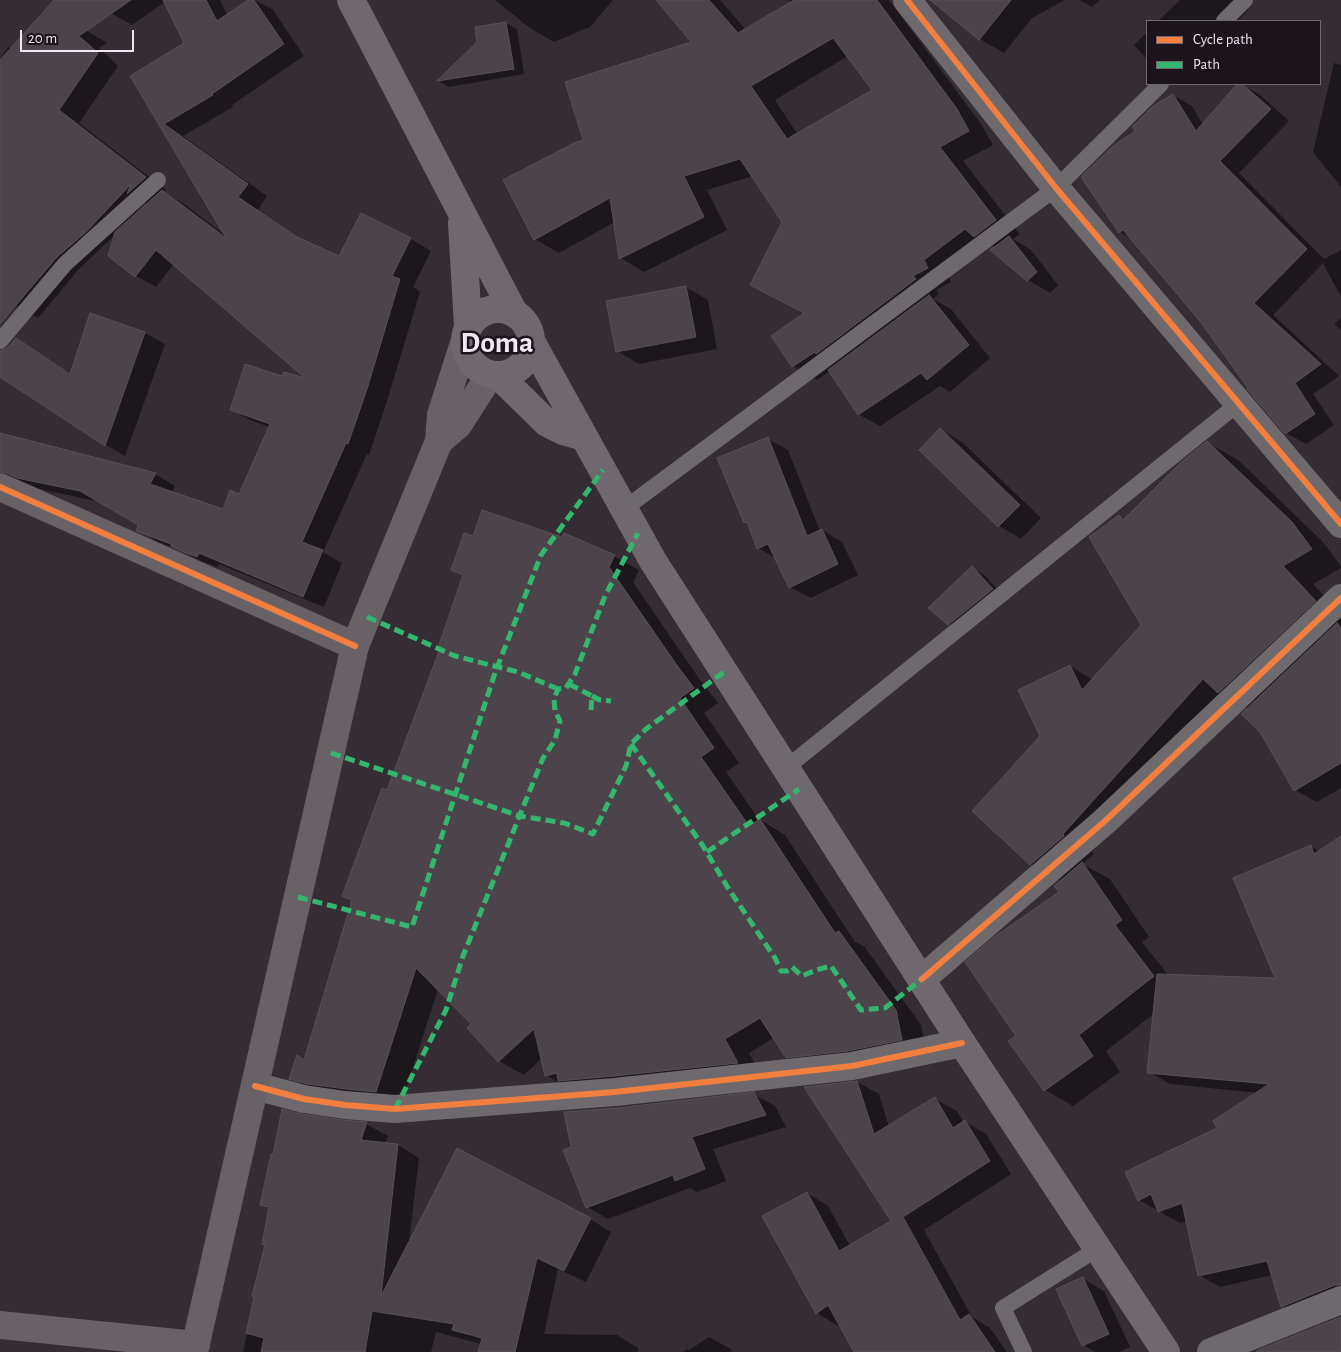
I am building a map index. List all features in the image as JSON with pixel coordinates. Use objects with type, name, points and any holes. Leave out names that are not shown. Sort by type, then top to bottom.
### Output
[{"type":"main road","points":[[350,0],[514,313],[526,324],[531,341],[653,561],[962,1043],[1166,1352]]},
{"type":"main road","points":[[462,214],[468,357],[477,368],[494,375],[547,423],[584,437]]},
{"type":"main road","points":[[0,1325],[195,1349],[355,646],[438,441],[441,415],[466,334],[480,313],[497,308],[514,313]]},
{"type":"main road","points":[[438,441],[458,425],[494,375],[515,370],[527,358],[531,341]]},
{"type":"main road","points":[[0,487],[355,646]]},
{"type":"street","points":[[907,0],[1056,188],[1341,524]]},
{"type":"street","points":[[922,979],[1105,821],[1341,598]]},
{"type":"street","points":[[255,1086],[304,1099],[395,1109],[615,1092],[852,1066],[962,1043]]},
{"type":"street","points":[[1211,1352],[1341,1300]]},
{"type":"lane","points":[[1225,20],[1245,0]]},
{"type":"lane","points":[[624,510],[1056,188],[1160,85]]},
{"type":"lane","points":[[0,341],[65,264],[158,180]]},
{"type":"lane","points":[[786,768],[1239,404]]},
{"type":"lane","points":[[1024,1352],[1002,1308],[1097,1249]]},
{"type":"building","points":[[54,0],[131,0],[79,36],[98,53],[59,110],[146,177],[127,194],[131,184],[86,232],[57,257],[0,324],[0,60]]},
{"type":"building","points":[[163,0],[206,0],[217,21],[248,0],[254,0],[284,44],[213,95],[164,124],[248,184],[238,197],[297,237],[339,256],[361,213],[411,238],[392,276],[400,279],[367,389],[348,444],[346,443],[302,542],[323,550],[303,597],[199,553],[197,557],[171,546],[171,544],[136,531],[138,525],[80,491],[17,478],[0,472],[0,433],[156,473],[150,484],[223,509],[230,490],[239,494],[270,424],[230,410],[245,364],[282,376],[284,372],[305,378],[156,250],[135,277],[108,256],[115,232],[162,190],[226,238],[130,76],[184,43]]},
{"type":"building","points":[[656,0],[709,0],[738,33],[794,0],[877,0],[957,109],[969,131],[940,147],[996,220],[974,237],[965,229],[924,260],[928,268],[913,276],[916,279],[816,354],[815,352],[792,367],[771,336],[804,313],[750,285],[782,222],[740,159],[684,176],[704,217],[619,259],[610,198],[534,240],[503,180],[583,140],[565,82],[691,42]],"holes":[[[833,38],[872,90],[787,139],[751,86]]]},
{"type":"building","points":[[930,0],[1011,0],[979,40]]},
{"type":"building","points":[[506,22],[514,69],[437,81],[477,42],[475,27]]},
{"type":"building","points":[[1236,85],[1243,85],[1271,109],[1220,161],[1307,249],[1254,303],[1321,364],[1295,383],[1315,414],[1285,434],[1247,389],[1199,320],[1123,230],[1119,233],[1081,177],[1113,146],[1135,131],[1132,127],[1153,106],[1173,94],[1196,131]]},
{"type":"building","points":[[1009,236],[1037,272],[1027,281],[990,250]]},
{"type":"building","points":[[686,286],[696,337],[616,352],[606,301]]},
{"type":"building","points":[[929,295],[969,345],[927,380],[921,373],[858,415],[828,370]]},
{"type":"building","points":[[90,313],[145,332],[105,446],[0,377],[0,351],[7,348],[16,338],[70,374]]},
{"type":"building","points":[[940,428],[1020,505],[998,527],[919,450]]},
{"type":"building","points":[[768,437],[807,536],[822,529],[838,564],[789,588],[768,544],[757,549],[747,522],[744,523],[717,458]]},
{"type":"building","points":[[1207,441],[1292,522],[1312,549],[1283,566],[1316,601],[1218,693],[1203,679],[1063,834],[1064,836],[1030,865],[972,811],[1040,736],[1018,690],[1070,665],[1082,690],[1141,625],[1089,537],[1119,515],[1123,520],[1179,464]]},
{"type":"building","points":[[482,510],[562,537],[564,533],[615,555],[609,567],[694,688],[680,698],[714,748],[701,757],[749,826],[760,819],[835,933],[839,931],[896,1010],[902,1040],[848,1051],[786,1058],[760,1018],[725,1039],[738,1063],[558,1081],[557,1073],[545,1076],[534,1029],[498,1062],[467,1028],[471,1024],[416,968],[376,1092],[307,1084],[289,1079],[297,1055],[304,1060],[352,900],[342,896],[382,788],[387,790],[441,646],[439,645],[463,575],[451,570],[464,533],[473,536]]},
{"type":"building","points":[[972,566],[993,589],[948,625],[928,608]]},
{"type":"building","points":[[1337,623],[1341,628],[1341,763],[1294,791],[1260,732],[1241,714]]},
{"type":"building","points":[[1341,836],[1341,1285],[1335,1285],[1281,1307],[1267,1261],[1198,1276],[1182,1203],[1158,1212],[1151,1194],[1138,1201],[1125,1172],[1217,1128],[1213,1121],[1269,1084],[1147,1073],[1157,974],[1275,978],[1233,878],[1311,845],[1314,854]]},
{"type":"building","points":[[1082,862],[1122,920],[1115,925],[1154,976],[1079,1035],[1093,1056],[1044,1091],[1008,1041],[1016,1036],[965,962],[994,937],[1059,892],[1054,886]]},
{"type":"building","points":[[857,1081],[874,1134],[935,1097],[953,1128],[965,1120],[990,1161],[903,1217],[960,1320],[969,1314],[995,1352],[854,1352],[828,1305],[816,1314],[762,1216],[807,1192],[839,1251],[891,1221],[804,1087]]},
{"type":"building","points":[[754,1092],[766,1115],[692,1137],[705,1169],[675,1181],[673,1175],[586,1208],[563,1150],[571,1147],[564,1112],[617,1108]]},
{"type":"building","points":[[282,1109],[302,1114],[367,1122],[361,1140],[398,1144],[381,1296],[457,1148],[591,1218],[564,1271],[537,1258],[515,1352],[478,1352],[482,1338],[452,1330],[454,1324],[372,1311],[365,1352],[261,1352],[264,1338],[246,1333],[254,1297],[252,1296],[265,1245],[262,1244],[269,1207],[260,1205],[271,1154],[273,1155]]},
{"type":"building","points":[[1083,1277],[1109,1334],[1082,1346],[1056,1289]]},
{"type":"building","points":[[1341,1317],[1341,1352],[1256,1352],[1258,1350]]},
{"type":"marked path","points":[[298,897],[412,927],[495,673],[541,555],[603,470]]},
{"type":"marked path","points":[[395,1109],[446,1010],[463,956],[543,758],[555,740],[560,721],[555,711],[554,699],[558,689],[566,688],[575,674],[605,596],[638,533]]},
{"type":"marked path","points":[[367,617],[455,656],[518,672],[558,689]]},
{"type":"marked path","points":[[331,753],[520,816],[564,823],[593,834],[626,766],[631,744],[646,729],[724,672]]},
{"type":"marked path","points":[[569,684],[592,696],[591,710]]},
{"type":"marked path","points":[[592,696],[600,700],[611,701]]},
{"type":"marked path","points":[[631,744],[703,846],[728,888],[775,958],[781,971],[787,971],[792,967],[802,976],[831,966],[861,1010],[885,1008],[922,979]]},
{"type":"marked path","points":[[707,852],[799,789]]},
{"type":"cycle path","points":[[907,0],[1056,188],[1341,524]]},
{"type":"cycle path","points":[[0,487],[355,646]]},
{"type":"cycle path","points":[[922,979],[1105,821],[1341,598]]},
{"type":"cycle path","points":[[255,1086],[304,1099],[395,1109],[615,1092],[852,1066],[962,1043]]},
{"type":"district","name":"Doma","points":[[497,343]]}]
